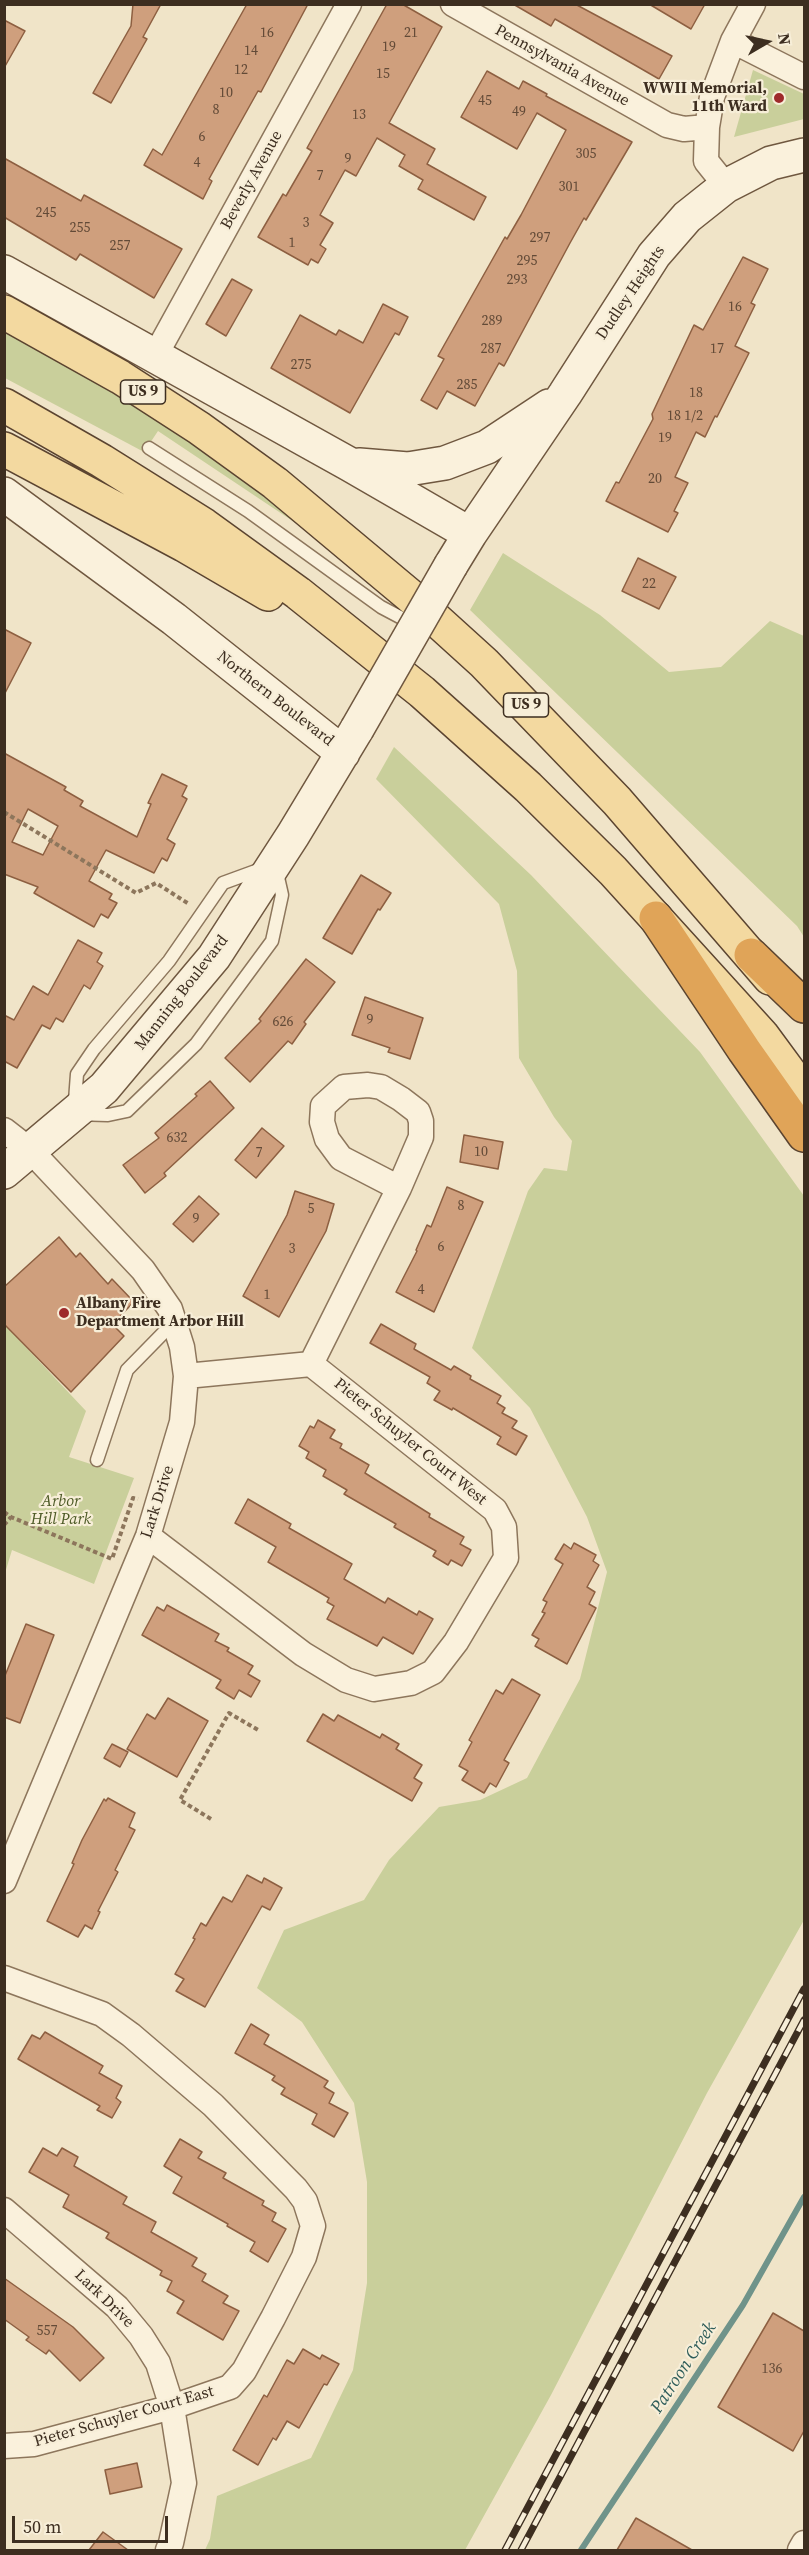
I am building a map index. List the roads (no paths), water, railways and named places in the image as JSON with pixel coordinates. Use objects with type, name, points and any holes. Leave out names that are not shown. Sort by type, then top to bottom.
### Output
[{"type":"highway","points":[[656,918],[804,1135]]},
{"type":"highway","points":[[751,955],[804,1006]]},
{"type":"main road","name":"Dudley Heights","points":[[565,394],[654,255],[687,217],[726,186],[771,163],[804,155]]},
{"type":"main road","points":[[4,272],[470,534]]},
{"type":"main road","name":"US 9","points":[[4,312],[120,377],[199,428],[259,472],[364,556],[484,663],[617,801],[751,955],[804,1022]]},
{"type":"main road","points":[[349,464],[408,469],[445,463],[486,447],[565,394]]},
{"type":"main road","name":"Northern Boulevard","points":[[4,495],[174,619],[350,741],[470,534],[565,394]]},
{"type":"main road","points":[[4,405],[102,461],[204,525],[357,638],[487,748],[656,918],[762,1035],[804,1092]]},
{"type":"main road","points":[[4,449],[184,545],[248,583],[357,638]]},
{"type":"main road","name":"Manning Boulevard","points":[[4,1172],[104,1089],[214,957],[275,864],[350,741]]},
{"type":"street","name":"Beverly Avenue","points":[[155,356],[349,4]]},
{"type":"street","name":"Pennsylvania Avenue","points":[[453,4],[667,125],[684,129],[706,127]]},
{"type":"street","points":[[726,186],[706,161],[706,127],[712,97],[733,41],[753,4]]},
{"type":"street","points":[[733,41],[804,77]]},
{"type":"street","points":[[186,1376],[311,1364],[399,1188],[421,1137],[421,1121],[418,1112],[381,1088],[368,1085],[344,1087],[323,1106],[322,1122],[327,1139],[341,1158],[399,1188]]},
{"type":"street","name":"Lark Drive","points":[[4,1130],[31,1150],[143,1270],[170,1309],[182,1347],[186,1376],[182,1422],[148,1536],[4,1881]]},
{"type":"street","name":"Pieter Schuyler Court West","points":[[148,1536],[303,1654],[346,1680],[374,1689],[411,1683],[433,1672],[456,1642],[506,1558],[504,1527],[495,1510],[311,1364]]},
{"type":"street","name":"Pieter Schuyler Court East","points":[[4,1978],[102,2014],[131,2035],[213,2105],[305,2201],[313,2226],[304,2257],[244,2371],[230,2387],[172,2407],[33,2444],[4,2446]]},
{"type":"street","name":"Lark Drive","points":[[4,2210],[117,2307],[141,2336],[158,2363],[172,2407],[184,2483],[168,2550]]},
{"type":"street","points":[[800,2550],[804,2543]]},
{"type":"lane","points":[[149,448],[248,511],[381,607],[484,663]]},
{"type":"lane","points":[[74,1114],[77,1074],[170,961],[223,883],[275,864]]},
{"type":"lane","points":[[97,1460],[127,1370],[174,1322]]},
{"type":"waterway","name":"Patroon Creek","points":[[581,2550],[743,2305],[804,2197]]},
{"type":"railway","points":[[505,2550],[804,1989]]},
{"type":"railway","points":[[521,2550],[804,2020]]},
{"type":"place","name":"WWII Memorial, 11th Ward","points":[[779,98]]},
{"type":"place","name":"Albany Fire Department Arbor Hill","points":[[64,1313]]},
{"type":"park label","name":"Arbor Hill Park","points":[[61,1511]]}]
